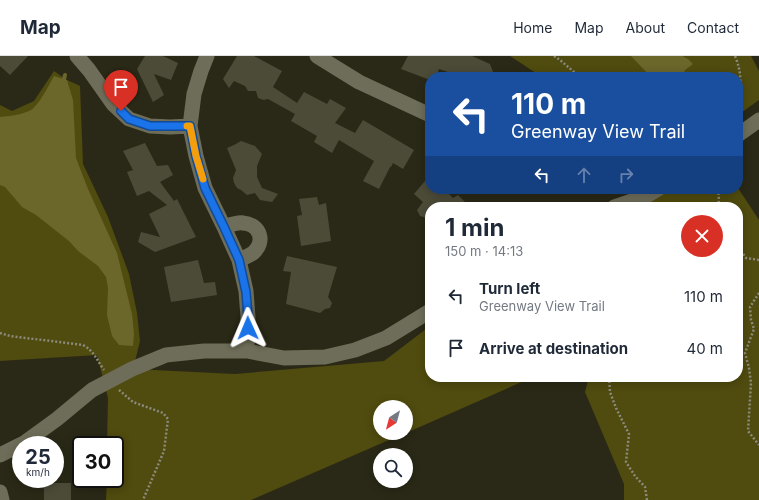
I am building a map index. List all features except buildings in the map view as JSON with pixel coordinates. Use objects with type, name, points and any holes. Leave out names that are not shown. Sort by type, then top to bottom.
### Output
[{"type":"street","points":[[77,56],[113,104],[129,119],[150,126],[190,126]]},
{"type":"street","points":[[207,56],[200,71],[194,94],[190,126],[196,156],[205,188],[239,260],[246,292],[248,317],[247,351]]},
{"type":"street","points":[[317,56],[360,82],[425,113]]},
{"type":"street","points":[[743,131],[759,120]]},
{"type":"street","points":[[629,202],[649,194]]},
{"type":"street","points":[[224,227],[241,222],[248,223],[257,230],[260,235],[260,239],[253,253],[239,260]]},
{"type":"street","points":[[0,455],[24,443],[57,419],[92,390],[132,369],[166,355],[204,351],[247,351],[284,358],[325,357],[355,350],[386,338],[425,314]]},
{"type":"street","points":[[0,492],[2,500]]},
{"type":"path","points":[[554,56],[574,72]]},
{"type":"path","points":[[735,56],[740,72]]},
{"type":"path","points":[[743,254],[746,258],[759,260]]},
{"type":"path","points":[[759,293],[750,307],[751,320],[754,329],[745,353],[751,384],[748,431],[759,445]]},
{"type":"path","points":[[609,382],[610,392],[616,408],[629,434],[626,462],[635,476],[645,487],[647,500]]},
{"type":"shaded area","points":[[510,56],[751,56],[759,71],[759,100],[743,111],[743,72],[534,72]]},
{"type":"shaded area","points":[[631,56],[683,56],[693,64],[684,72],[646,72]]},
{"type":"shaded area","points":[[54,71],[67,80],[80,86],[83,164],[108,217],[129,274],[137,313],[140,341],[133,369],[235,374],[384,361],[425,330],[425,382],[522,382],[413,430],[413,400],[373,400],[373,440],[389,440],[251,500],[106,500],[107,488],[124,488],[124,436],[107,436],[108,398],[97,355],[0,361],[0,105],[12,111],[34,101]]},
{"type":"shaded area","points":[[54,76],[67,80],[73,100],[76,158],[88,189],[117,253],[132,314],[134,334],[133,346],[119,345],[112,336],[107,315],[108,288],[106,277],[98,266],[36,215],[22,207],[5,187],[0,185],[0,117],[12,116],[31,110],[47,89]]},
{"type":"shaded area","points":[[646,194],[742,194],[759,220],[759,500],[624,500],[624,484],[585,392],[588,382],[743,382],[743,202],[629,202]]},
{"type":"waterway","points":[[63,83],[65,75]]},
{"type":"slow traffic","points":[[187,126],[190,126],[196,156],[203,179]]},
{"type":"route","points":[[121,111],[129,119],[150,126],[190,126],[196,156],[205,188],[239,260],[246,292],[248,328]]}]
